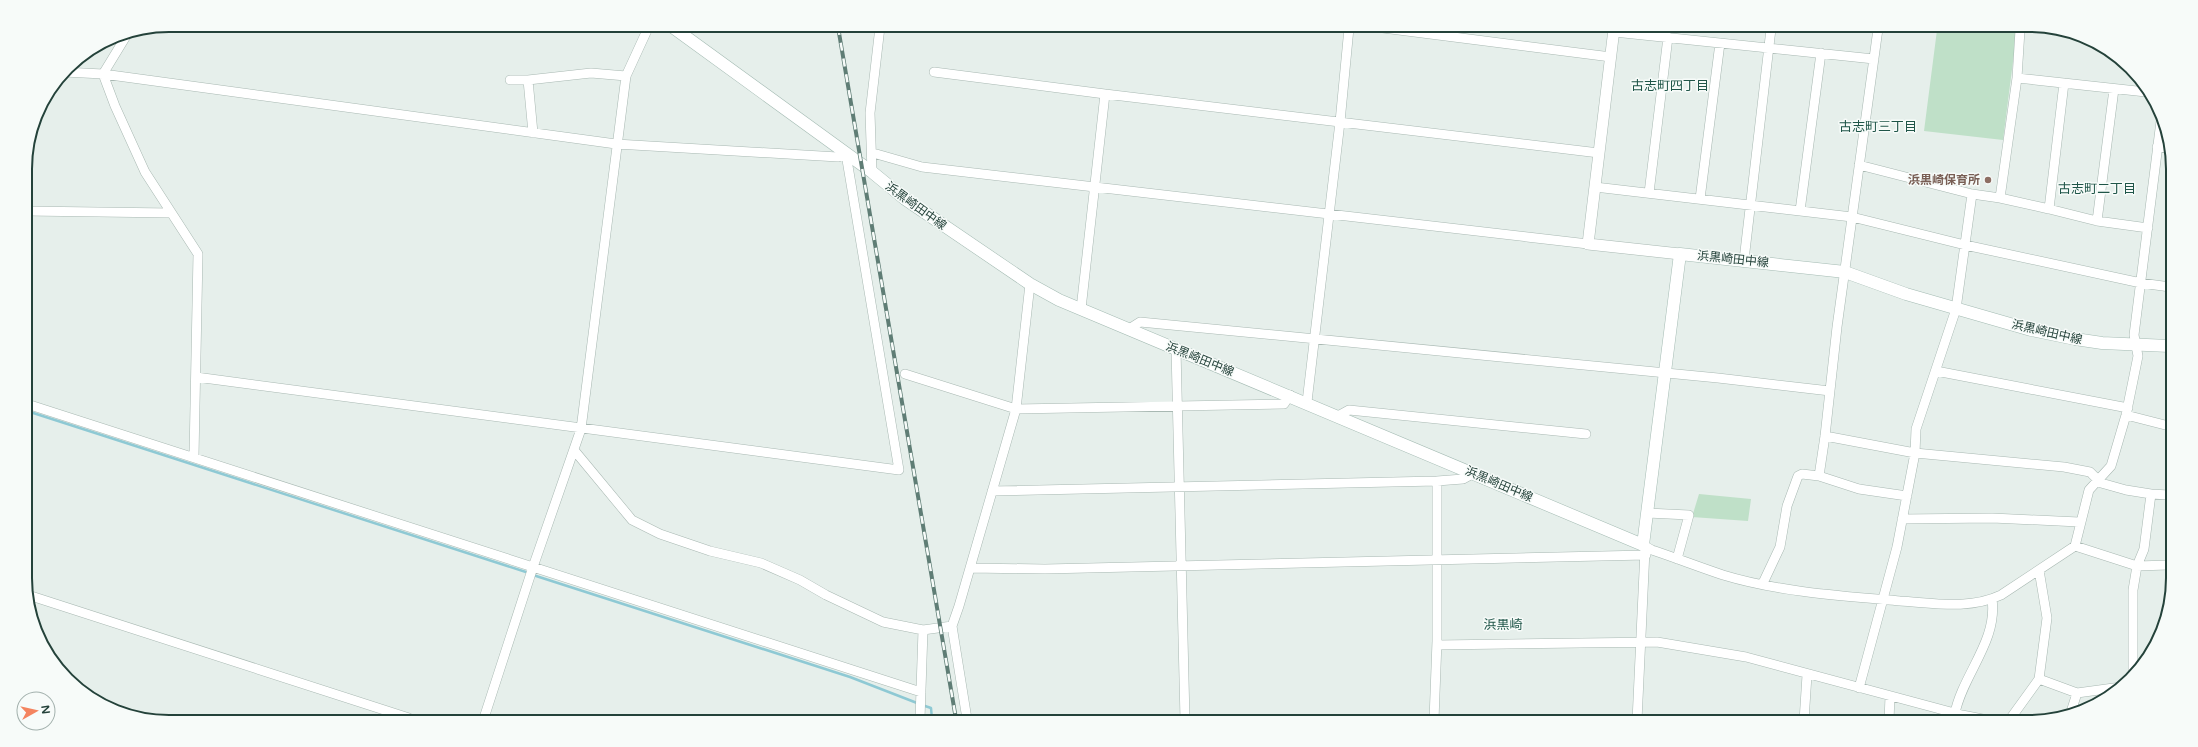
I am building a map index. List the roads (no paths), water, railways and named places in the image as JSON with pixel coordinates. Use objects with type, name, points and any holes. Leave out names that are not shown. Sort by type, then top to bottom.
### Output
[{"type":"main road","name":"浜黒崎田中線","points":[[679,32],[872,172],[905,199],[1030,284],[1081,310],[1307,402],[1474,473],[1645,550],[1647,513],[1680,254],[1845,272],[1956,309],[2076,340],[2166,346]]},
{"type":"street","points":[[485,715],[533,567],[581,429],[616,144],[626,76],[646,32]]},
{"type":"street","points":[[872,172],[870,113],[879,32]]},
{"type":"street","points":[[1307,402],[1340,122],[1349,32]]},
{"type":"street","points":[[1414,32],[1611,57]]},
{"type":"street","points":[[1588,244],[1614,32]]},
{"type":"street","points":[[1629,32],[1874,59]]},
{"type":"street","points":[[1744,260],[1772,32]]},
{"type":"street","points":[[1819,476],[1852,217],[1878,32]]},
{"type":"street","points":[[2000,198],[2017,78],[2020,32]]},
{"type":"street","points":[[1649,193],[1668,37]]},
{"type":"street","points":[[103,74],[124,39]]},
{"type":"street","points":[[1700,199],[1720,43]]},
{"type":"street","points":[[1800,211],[1822,54]]},
{"type":"street","points":[[73,72],[103,74],[616,144],[838,157],[846,154],[899,470],[196,377]]},
{"type":"street","points":[[934,72],[1599,153]]},
{"type":"street","points":[[510,80],[528,80],[591,73],[626,76]]},
{"type":"street","points":[[103,74],[115,106],[145,172],[198,254],[194,456]]},
{"type":"street","points":[[2017,78],[2142,92]]},
{"type":"street","points":[[528,80],[533,132]]},
{"type":"street","points":[[2049,209],[2064,83]]},
{"type":"street","points":[[2097,221],[2114,89]]},
{"type":"street","points":[[1081,310],[1105,94]]},
{"type":"street","points":[[970,568],[1045,569],[1436,560],[1652,550],[1724,575],[1836,596],[1963,605],[1992,599],[2075,546],[2088,490],[2111,466],[2127,412],[2138,356],[2135,343],[2160,129]]},
{"type":"street","points":[[2157,147],[2164,148]]},
{"type":"street","points":[[872,153],[922,167],[1329,212],[1680,254]]},
{"type":"street","points":[[1859,165],[1972,194],[2000,198],[2097,221],[2148,228]]},
{"type":"street","points":[[1595,187],[1852,217],[1964,245],[2141,283],[2166,286]]},
{"type":"street","points":[[1859,688],[1883,600],[1902,519],[1915,453],[1916,429],[1956,309],[1972,194]]},
{"type":"street","points":[[32,211],[171,213]]},
{"type":"street","points":[[966,715],[952,626],[1016,409],[1030,284]]},
{"type":"street","points":[[1129,329],[1140,322],[1665,373],[1830,391]]},
{"type":"street","points":[[1176,349],[1185,715]]},
{"type":"street","points":[[1936,371],[2127,412],[2166,425]]},
{"type":"street","points":[[905,374],[1016,409],[1284,404],[1290,395]]},
{"type":"street","points":[[32,406],[194,456],[921,692]]},
{"type":"street","points":[[1338,416],[1349,410],[1586,434]]},
{"type":"street","points":[[1825,436],[1915,453],[2047,464],[2090,472],[2098,478],[2101,483],[2126,490],[2166,495]]},
{"type":"street","points":[[574,450],[632,520],[660,534],[710,551],[761,563],[800,580],[826,595],[883,622],[923,630],[952,626]]},
{"type":"street","points":[[992,491],[1463,480],[1474,473]]},
{"type":"street","points":[[1763,583],[1780,547],[1787,506],[1798,476],[1802,474],[1819,476],[1859,489],[1907,496]]},
{"type":"street","points":[[1434,715],[1437,645],[1437,480]]},
{"type":"street","points":[[2133,667],[2133,590],[2137,566],[2144,549],[2151,494]]},
{"type":"street","points":[[1647,513],[1689,515],[1677,559]]},
{"type":"street","points":[[1902,519],[1992,518],[2080,522]]},
{"type":"street","points":[[2075,546],[2137,566],[2166,565]]},
{"type":"street","points":[[1637,715],[1645,550]]},
{"type":"street","points":[[2013,715],[2039,679],[2047,618],[2039,570]]},
{"type":"street","points":[[34,597],[400,715]]},
{"type":"street","points":[[1955,714],[1958,697],[1972,672],[1988,635],[1994,612],[1992,599]]},
{"type":"street","points":[[920,715],[923,630]]},
{"type":"street","points":[[1437,645],[1642,640],[1746,657],[1960,715]]},
{"type":"street","points":[[1804,715],[1807,674]]},
{"type":"street","points":[[2039,679],[2077,693],[2111,688]]},
{"type":"street","points":[[2072,708],[2077,693]]},
{"type":"street","points":[[1889,715],[1890,696]]},
{"type":"waterway","points":[[32,413],[529,573]]},
{"type":"waterway","points":[[533,575],[850,677],[917,703]]},
{"type":"waterway","points":[[922,705],[931,708],[932,715]]},
{"type":"railway","points":[[839,32],[955,715]]},
{"type":"place","name":"浜黒崎保育所","points":[[1988,180]]},
{"type":"district","name":"古志町四丁目","points":[[1670,86]]},
{"type":"district","name":"古志町三丁目","points":[[1878,127]]},
{"type":"district","name":"古志町二丁目","points":[[2097,189]]},
{"type":"district","name":"浜黒崎","points":[[1503,625]]}]
